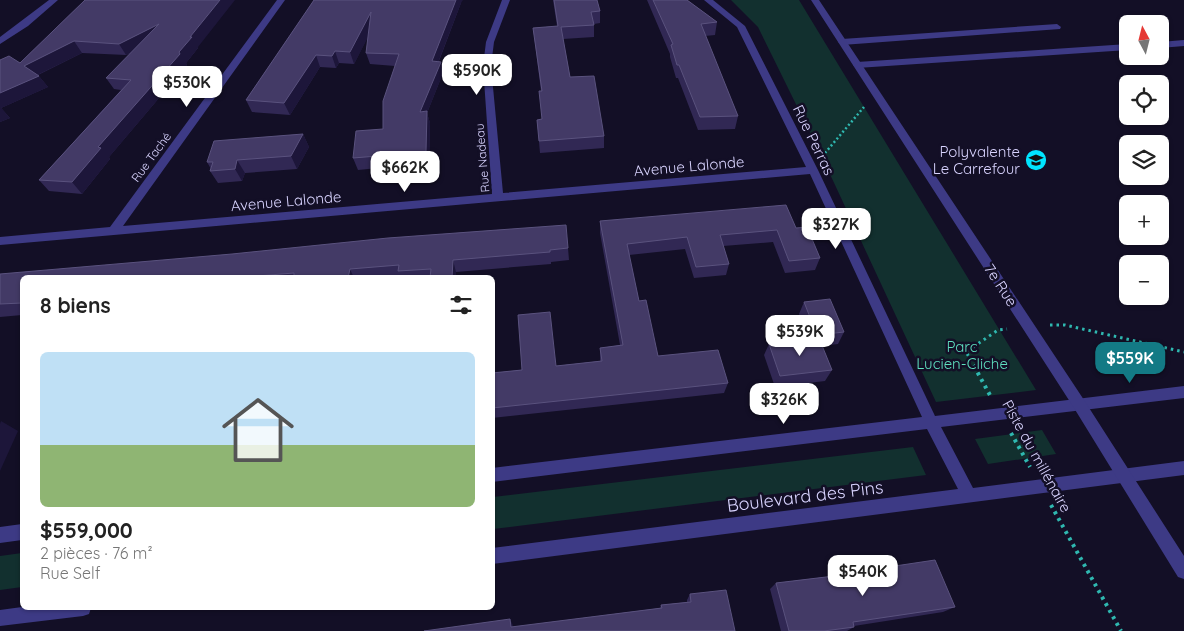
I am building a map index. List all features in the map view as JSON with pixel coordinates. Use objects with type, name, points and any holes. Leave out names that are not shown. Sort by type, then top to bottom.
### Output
[{"type":"street","points":[[0,41],[25,24],[54,0]]},
{"type":"street","name":"Rue Taché","points":[[113,231],[280,0]]},
{"type":"street","name":"Rue Nadeau","points":[[498,198],[487,66],[490,42],[506,0]]},
{"type":"street","name":"Rue Perras","points":[[708,0],[741,26],[813,170],[931,422],[969,496]]},
{"type":"street","name":"7e Rue","points":[[815,0],[1079,404],[1184,572]]},
{"type":"street","points":[[842,42],[1057,27]]},
{"type":"street","points":[[1169,44],[1184,43]]},
{"type":"street","points":[[857,65],[1119,48]]},
{"type":"street","name":"Avenue Lalonde","points":[[0,241],[813,170]]},
{"type":"street","points":[[495,475],[1184,392]]},
{"type":"street","name":"Boulevard des Pins","points":[[495,556],[1184,468]]},
{"type":"street","points":[[0,535],[20,532]]},
{"type":"street","points":[[0,618],[66,610]]},
{"type":"path","points":[[813,170],[864,107],[877,96]]},
{"type":"path","points":[[1028,326],[1065,325],[1184,352]]},
{"type":"path","name":"Piste du millénaire","points":[[1028,326],[998,330],[966,352],[1121,631]]},
{"type":"green space","name":"Parc Lucien-Cliche","points":[[731,0],[799,0],[1036,390],[936,402],[822,157],[758,27]]},
{"type":"green space","points":[[1042,430],[1056,454],[988,464],[975,439]]},
{"type":"green space","points":[[913,447],[926,475],[495,529],[495,497]]},
{"type":"green space","points":[[20,553],[20,587],[0,590],[0,556]]},
{"type":"building","points":[[85,0],[220,0],[190,37],[192,37],[179,52],[180,54],[98,147],[101,148],[72,182],[39,180],[131,80],[106,78],[159,24],[119,44],[74,41],[24,66],[39,76],[0,93],[0,60],[9,56],[20,63]]},
{"type":"building","points":[[314,0],[456,0],[432,61],[441,62],[420,112],[427,111],[426,152],[353,158],[356,131],[383,129],[383,101],[399,54],[366,53],[371,12],[350,52],[335,51],[332,56],[316,55],[284,103],[246,100]]},
{"type":"building","points":[[554,0],[597,0],[600,11],[591,12],[594,25],[561,27],[570,77],[594,76],[604,136],[539,141],[537,120],[542,119],[539,91],[542,91],[533,28],[558,26]]},
{"type":"building","points":[[653,0],[687,0],[717,22],[701,24],[738,116],[700,117],[679,65],[677,65],[671,45],[673,44]]},
{"type":"building","points":[[303,134],[291,156],[237,160],[235,169],[210,171],[213,162],[207,162],[214,141]]},
{"type":"building","points":[[786,205],[796,228],[807,227],[820,258],[789,261],[777,230],[720,235],[729,264],[696,267],[687,237],[627,244],[639,301],[646,300],[658,356],[718,350],[728,383],[495,408],[495,373],[522,370],[518,315],[550,312],[556,366],[602,361],[600,348],[623,345],[600,221]]},
{"type":"building","points":[[566,225],[568,248],[550,250],[550,252],[453,260],[452,275],[430,275],[431,269],[398,271],[399,265],[350,269],[349,275],[294,275],[294,273],[269,275],[20,275],[20,303],[0,304],[0,274],[232,254],[388,238]]},
{"type":"building","points":[[830,299],[844,332],[817,335],[804,302]]},
{"type":"building","points":[[819,338],[832,370],[780,376],[769,344]]},
{"type":"building","points":[[935,560],[955,607],[853,622],[854,627],[824,631],[789,631],[776,583],[876,571],[875,569]]},
{"type":"building","points":[[726,590],[735,631],[424,631],[510,619],[511,627],[662,608],[661,605],[691,602],[690,594]]},
{"type":"place","name":"Polyvalente Le Carrefour","points":[[1036,160]]}]
